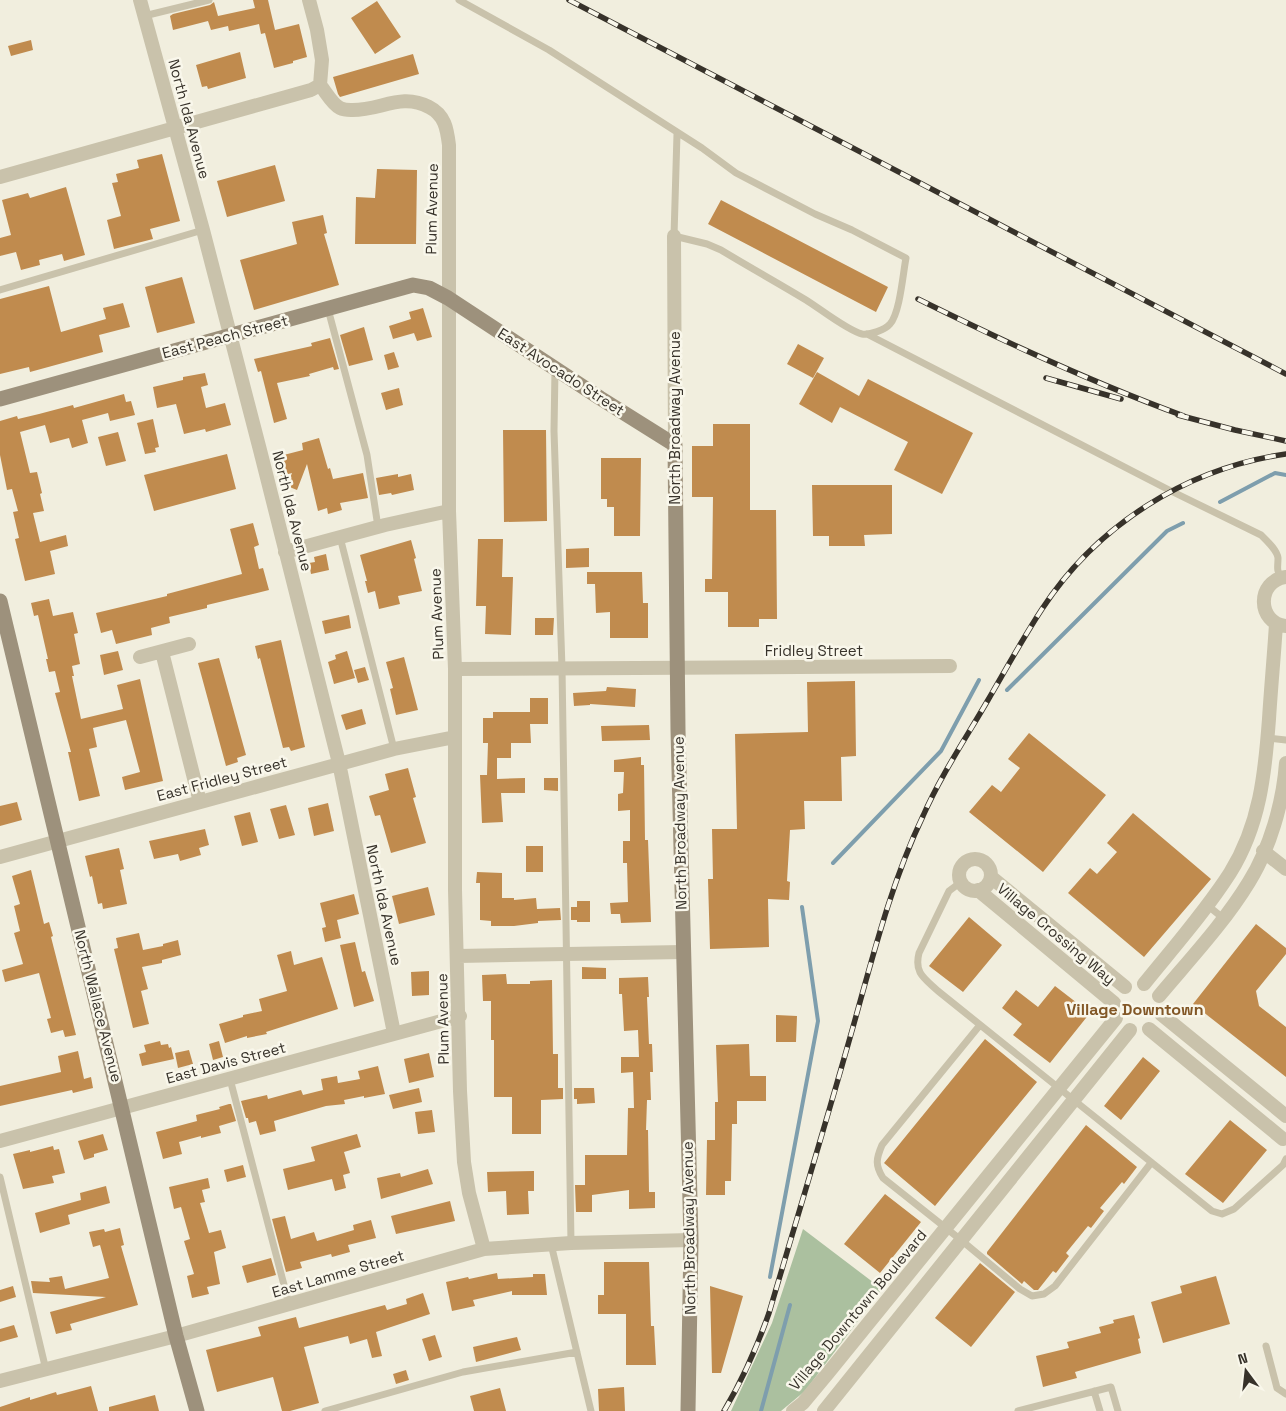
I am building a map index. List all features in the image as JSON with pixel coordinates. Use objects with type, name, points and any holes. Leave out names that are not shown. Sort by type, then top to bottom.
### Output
[{"type":"street","name":"North Ida Avenue","points":[[140,0],[203,230],[338,763],[394,1033]]},
{"type":"street","points":[[0,177],[311,90],[320,85],[322,60],[309,0]]},
{"type":"street","name":"Plum Avenue","points":[[320,85],[334,104],[343,110],[368,109],[410,100],[434,109],[442,117],[447,128],[449,145],[449,510],[456,669],[455,890],[460,1016],[460,1091],[464,1162],[469,1192],[484,1249]]},
{"type":"street","name":"North Broadway Avenue","points":[[674,236],[678,667],[691,1240],[688,1411]]},
{"type":"street","name":"East Peach Street","points":[[0,399],[413,285],[429,288],[448,298]]},
{"type":"street","name":"East Avocado Street","points":[[448,298],[675,445]]},
{"type":"street","points":[[284,552],[378,526],[449,510]]},
{"type":"street","points":[[1144,984],[1231,872],[1255,816],[1262,794],[1281,625],[1270,619],[1265,612],[1263,604],[1264,595],[1274,582],[1284,578]]},
{"type":"street","name":"North Wallace Avenue","points":[[0,601],[176,1336],[196,1411]]},
{"type":"street","points":[[140,657],[189,644]]},
{"type":"street","points":[[162,652],[200,802]]},
{"type":"street","name":"Fridley Street","points":[[678,667],[950,666]]},
{"type":"street","points":[[456,669],[678,667]]},
{"type":"street","name":"East Fridley Street","points":[[0,857],[338,763],[394,749],[455,737]]},
{"type":"street","points":[[1159,996],[1224,918],[1249,881],[1276,819],[1283,793],[1286,763]]},
{"type":"street","points":[[1263,851],[1286,869]]},
{"type":"street","name":"Village Crossing Way","points":[[969,860],[980,860],[985,862],[991,877],[986,886],[978,890],[968,889],[961,882],[959,872],[961,867],[969,860]]},
{"type":"street","name":"Village Crossing Way","points":[[991,877],[1125,987]]},
{"type":"street","name":"Village Crossing Way","points":[[978,890],[1114,1003]]},
{"type":"street","points":[[458,956],[683,952]]},
{"type":"street","points":[[1138,983],[1144,984],[1159,996],[1161,1014],[1156,1023],[1149,1029],[1143,1031],[1130,1030],[1122,1026],[1116,1018],[1114,1003],[1116,996],[1125,987],[1138,983]]},
{"type":"street","points":[[1161,1014],[1286,1116]]},
{"type":"street","name":"East Davis Street","points":[[0,1141],[460,1016]]},
{"type":"street","name":"Village Downtown Boulevard","points":[[794,1411],[828,1373],[1116,1018]]},
{"type":"street","points":[[1149,1029],[1285,1140]]},
{"type":"street","points":[[824,1411],[1075,1101],[1130,1030]]},
{"type":"street","name":"East Lamme Street","points":[[0,1381],[176,1336],[484,1249],[571,1243],[691,1240]]},
{"type":"lane","points":[[144,16],[209,0]]},
{"type":"lane","points":[[459,0],[550,50],[677,134],[702,148],[736,173],[906,258],[900,296],[893,320],[885,328],[867,334]]},
{"type":"lane","points":[[677,134],[674,236],[707,244],[721,250],[856,332],[867,334],[1171,491],[1261,535],[1272,546],[1278,556],[1277,570],[1284,578]]},
{"type":"lane","points":[[0,290],[203,230]]},
{"type":"lane","points":[[328,309],[367,455],[378,526]]},
{"type":"lane","points":[[555,369],[554,431],[562,668],[571,1243]]},
{"type":"lane","points":[[340,537],[394,749]]},
{"type":"lane","points":[[1267,738],[1286,740]]},
{"type":"lane","points":[[961,882],[948,891],[919,953],[917,963],[922,976],[980,1025],[1212,1211],[1222,1214],[1234,1209],[1283,1165],[1286,1160]]},
{"type":"lane","points":[[1207,905],[1224,918]]},
{"type":"lane","points":[[946,1228],[883,1178],[877,1168],[876,1159],[882,1145],[980,1025]]},
{"type":"lane","points":[[230,1079],[289,1304]]},
{"type":"lane","name":"Village Downtown Boulevard","points":[[946,1228],[1020,1289],[1032,1296],[1044,1294],[1054,1286],[1152,1163]]},
{"type":"lane","points":[[0,1177],[46,1370]]},
{"type":"lane","points":[[551,1244],[591,1411]]},
{"type":"lane","points":[[1266,1346],[1277,1388],[1286,1394]]},
{"type":"lane","points":[[326,1411],[463,1372],[577,1352]]},
{"type":"lane","points":[[1018,1411],[1111,1387],[1118,1411]]},
{"type":"lane","points":[[1094,1391],[1100,1411]]},
{"type":"green space","points":[[803,1229],[882,1289],[805,1391],[781,1411],[731,1411],[772,1323]]},
{"type":"building","points":[[253,0],[268,0],[275,30],[299,24],[307,57],[274,68],[265,33],[261,34],[259,24],[229,31],[228,26],[211,30],[208,21],[173,30],[170,16],[173,14],[210,5],[214,2],[218,16],[255,8]]},
{"type":"building","points":[[377,1],[401,37],[375,54],[351,18]]},
{"type":"building","points":[[31,40],[33,50],[11,56],[8,46]]},
{"type":"building","points":[[240,52],[246,78],[208,89],[207,86],[202,87],[196,65]]},
{"type":"building","points":[[413,54],[419,74],[340,97],[338,94],[333,77]]},
{"type":"building","points":[[162,154],[180,221],[150,229],[153,239],[114,249],[107,220],[121,216],[112,183],[118,182],[116,174],[139,168],[137,160]]},
{"type":"building","points":[[275,165],[285,201],[227,217],[217,181]]},
{"type":"building","points":[[377,169],[417,170],[416,244],[355,244],[356,197],[375,198]]},
{"type":"building","points":[[66,187],[85,255],[64,261],[62,254],[39,260],[40,265],[21,270],[16,252],[0,256],[0,238],[11,235],[2,200],[28,193],[30,198]]},
{"type":"building","points":[[721,200],[888,287],[876,312],[708,224]]},
{"type":"building","points":[[323,215],[327,233],[324,234],[339,285],[254,310],[240,260],[297,244],[292,222]]},
{"type":"building","points":[[182,277],[195,323],[157,333],[145,287]]},
{"type":"building","points":[[49,286],[61,332],[106,319],[103,308],[123,303],[130,327],[99,335],[103,352],[30,372],[29,367],[0,374],[0,299]]},
{"type":"building","points":[[423,308],[432,337],[417,341],[414,333],[393,339],[389,326],[411,319],[409,312]]},
{"type":"building","points":[[364,327],[373,360],[349,366],[340,335]]},
{"type":"building","points":[[330,338],[339,369],[334,370],[333,367],[309,374],[310,376],[277,383],[287,419],[274,423],[261,371],[258,372],[254,359],[312,346],[311,343]]},
{"type":"building","points":[[798,344],[824,358],[813,378],[787,364]]},
{"type":"building","points":[[394,352],[399,367],[388,370],[384,355]]},
{"type":"building","points":[[817,372],[859,396],[868,379],[973,433],[942,494],[894,470],[908,442],[840,407],[832,423],[799,404]]},
{"type":"building","points":[[205,373],[208,385],[201,387],[206,408],[225,403],[231,425],[206,432],[205,429],[184,434],[176,404],[157,408],[153,387],[183,380],[183,377]]},
{"type":"building","points":[[399,388],[403,405],[386,410],[381,393]]},
{"type":"building","points":[[124,394],[126,402],[131,401],[135,415],[110,421],[108,413],[82,420],[88,443],[72,448],[69,438],[50,443],[45,425],[20,432],[30,473],[37,472],[42,493],[40,494],[44,511],[33,513],[40,542],[66,535],[68,546],[50,551],[55,574],[25,581],[15,539],[19,538],[13,512],[18,511],[12,489],[7,490],[0,455],[0,421],[17,416],[18,419],[73,405],[74,408]]},
{"type":"building","points":[[153,419],[159,447],[155,448],[156,452],[145,454],[137,423]]},
{"type":"building","points":[[713,424],[750,424],[750,510],[776,510],[777,619],[759,619],[759,627],[728,627],[728,592],[705,592],[705,579],[712,579],[713,497],[692,497],[692,446],[713,446]]},
{"type":"building","points":[[503,430],[546,430],[547,521],[504,522]]},
{"type":"building","points":[[118,432],[126,461],[106,466],[98,437]]},
{"type":"building","points":[[319,438],[328,469],[330,468],[333,479],[363,473],[368,498],[340,503],[342,510],[328,514],[327,508],[318,511],[307,464],[297,490],[287,486],[292,473],[281,476],[276,457],[303,450],[302,443]]},
{"type":"building","points":[[227,454],[236,489],[154,511],[144,475]]},
{"type":"building","points":[[601,458],[641,458],[640,536],[614,536],[614,507],[607,507],[607,499],[601,499]]},
{"type":"building","points":[[398,474],[398,477],[411,474],[414,490],[392,495],[391,493],[379,495],[376,478]]},
{"type":"building","points":[[812,485],[892,485],[892,534],[864,535],[865,546],[829,546],[829,536],[813,536]]},
{"type":"building","points":[[253,523],[259,545],[254,547],[259,569],[263,568],[269,590],[207,605],[207,608],[169,617],[170,623],[151,628],[152,635],[116,644],[112,630],[101,633],[96,613],[167,596],[167,594],[242,574],[230,529]]},
{"type":"building","points":[[478,539],[503,539],[502,577],[513,577],[511,635],[485,634],[486,606],[476,606]]},
{"type":"building","points":[[411,540],[422,591],[398,596],[400,604],[379,609],[375,591],[368,593],[360,555]]},
{"type":"building","points":[[589,548],[589,567],[566,568],[566,549]]},
{"type":"building","points":[[326,554],[329,570],[311,574],[309,563],[315,562],[314,557]]},
{"type":"building","points":[[587,572],[642,572],[643,603],[648,603],[648,638],[610,638],[610,612],[596,613],[595,584],[587,584]]},
{"type":"building","points":[[49,599],[53,616],[73,612],[78,633],[74,634],[80,664],[72,666],[74,676],[72,676],[81,719],[123,709],[117,685],[140,679],[163,781],[125,790],[122,777],[140,772],[126,720],[93,728],[97,747],[89,749],[100,796],[79,801],[68,752],[71,752],[55,693],[60,692],[55,671],[49,672],[38,615],[34,616],[31,603]]},
{"type":"building","points":[[349,615],[351,628],[325,634],[322,621]]},
{"type":"building","points":[[535,618],[554,618],[553,635],[535,635]]},
{"type":"building","points":[[281,640],[305,747],[291,751],[289,747],[283,748],[260,658],[258,659],[255,646]]},
{"type":"building","points":[[118,651],[123,670],[104,675],[100,655]]},
{"type":"building","points":[[347,651],[355,678],[334,684],[328,662],[336,659],[335,655]]},
{"type":"building","points":[[404,657],[418,710],[396,715],[390,689],[393,688],[386,662]]},
{"type":"building","points":[[219,658],[246,755],[237,758],[238,762],[226,766],[198,663]]},
{"type":"building","points":[[365,667],[369,680],[358,683],[354,670]]},
{"type":"building","points":[[855,681],[856,756],[841,757],[842,801],[804,801],[805,829],[790,830],[787,881],[790,882],[789,900],[768,899],[769,947],[710,949],[708,879],[713,879],[712,829],[737,829],[735,734],[808,732],[807,682]]},
{"type":"building","points":[[607,687],[636,689],[635,707],[590,704],[574,706],[573,693],[606,691]]},
{"type":"building","points":[[530,698],[548,698],[548,724],[530,724],[531,743],[511,743],[511,758],[497,758],[497,779],[525,778],[525,793],[501,793],[503,822],[482,823],[480,775],[487,775],[488,743],[483,743],[483,718],[493,718],[493,712],[530,712]]},
{"type":"building","points":[[362,709],[366,724],[346,730],[341,715]]},
{"type":"building","points":[[649,725],[650,740],[602,741],[601,726]]},
{"type":"building","points":[[1029,733],[1106,795],[1043,872],[969,812],[992,785],[1001,792],[1020,768],[1008,759]]},
{"type":"building","points":[[641,757],[641,765],[644,765],[645,840],[648,840],[651,922],[621,923],[620,914],[611,914],[610,903],[628,902],[627,863],[623,863],[623,841],[630,841],[630,810],[618,811],[618,794],[623,793],[624,772],[614,772],[614,760]]},
{"type":"building","points":[[408,768],[416,797],[413,798],[426,843],[391,853],[380,815],[375,816],[369,796],[389,790],[385,774]]},
{"type":"building","points":[[544,778],[558,778],[558,791],[544,790]]},
{"type":"building","points":[[17,802],[22,820],[0,826],[0,806]]},
{"type":"building","points":[[328,803],[334,831],[314,836],[308,808]]},
{"type":"building","points":[[286,805],[295,835],[279,839],[270,809]]},
{"type":"building","points":[[250,812],[258,842],[242,846],[234,816]]},
{"type":"building","points":[[1133,813],[1211,879],[1144,957],[1068,893],[1090,868],[1097,874],[1117,852],[1107,843]]},
{"type":"building","points":[[205,829],[209,845],[199,848],[201,855],[180,861],[178,854],[154,859],[149,841]]},
{"type":"building","points":[[526,846],[543,846],[543,872],[526,872]]},
{"type":"building","points":[[119,848],[124,869],[120,870],[127,904],[103,909],[102,903],[98,904],[92,876],[90,877],[85,856]]},
{"type":"building","points":[[31,870],[44,924],[49,922],[53,936],[51,937],[76,1035],[65,1037],[63,1030],[51,1033],[47,1019],[51,1018],[39,973],[5,982],[2,970],[23,964],[14,933],[20,931],[14,906],[20,904],[12,876]]},
{"type":"building","points":[[477,872],[502,873],[502,898],[514,898],[514,900],[536,898],[537,909],[560,908],[561,920],[538,921],[538,923],[514,926],[491,926],[491,921],[480,920],[480,883],[476,883]]},
{"type":"building","points":[[428,887],[435,915],[399,924],[392,896]]},
{"type":"building","points":[[354,894],[359,914],[337,920],[341,938],[325,942],[322,928],[326,927],[320,903]]},
{"type":"building","points":[[577,901],[590,901],[590,922],[571,920],[571,907],[577,907]]},
{"type":"building","points":[[969,917],[1002,945],[963,992],[929,966]]},
{"type":"building","points":[[1256,924],[1286,948],[1286,954],[1256,991],[1259,1006],[1286,1027],[1286,1077],[1193,1004]]},
{"type":"building","points":[[139,933],[143,950],[163,946],[163,944],[178,940],[181,955],[162,960],[162,963],[142,967],[148,989],[141,991],[149,1024],[133,1028],[114,949],[118,948],[116,938]]},
{"type":"building","points":[[355,942],[362,972],[365,971],[374,1001],[354,1007],[340,945]]},
{"type":"building","points":[[291,951],[294,965],[322,957],[338,1009],[266,1032],[267,1034],[247,1038],[247,1036],[225,1043],[219,1024],[243,1017],[243,1015],[262,1011],[259,999],[287,991],[277,955]]},
{"type":"building","points":[[582,967],[606,968],[606,979],[582,979]]},
{"type":"building","points":[[429,971],[429,995],[412,996],[411,972]]},
{"type":"building","points":[[506,974],[507,984],[530,984],[530,981],[552,980],[553,1054],[558,1054],[558,1088],[563,1088],[563,1099],[541,1100],[541,1134],[512,1134],[512,1097],[494,1097],[494,1040],[491,1040],[491,1001],[483,1001],[482,975]]},
{"type":"building","points":[[648,977],[649,1044],[652,1044],[653,1072],[650,1072],[651,1100],[647,1100],[646,1130],[648,1130],[649,1192],[655,1192],[655,1208],[629,1209],[629,1190],[592,1195],[592,1212],[576,1212],[575,1185],[585,1185],[585,1155],[627,1155],[628,1108],[634,1108],[633,1072],[621,1073],[621,1057],[639,1057],[638,1030],[624,1031],[622,994],[619,994],[619,978]]},
{"type":"building","points":[[1055,986],[1090,1013],[1050,1063],[1013,1035],[1022,1024],[1002,1008],[1016,990],[1038,1007]]},
{"type":"building","points":[[776,1015],[797,1016],[796,1042],[776,1042]]},
{"type":"building","points":[[985,1039],[1037,1082],[935,1206],[884,1163]]},
{"type":"building","points":[[160,1041],[161,1045],[168,1044],[169,1048],[171,1047],[174,1059],[142,1066],[139,1054],[146,1052],[144,1045]]},
{"type":"building","points":[[219,1041],[223,1057],[213,1060],[209,1044]]},
{"type":"building","points":[[749,1044],[750,1076],[766,1076],[766,1101],[737,1101],[737,1124],[732,1124],[731,1181],[725,1181],[725,1195],[706,1195],[707,1140],[715,1140],[715,1102],[718,1102],[716,1045]]},
{"type":"building","points":[[189,1050],[193,1064],[178,1068],[175,1053]]},
{"type":"building","points":[[78,1051],[84,1079],[91,1077],[93,1088],[73,1093],[72,1090],[0,1106],[0,1086],[61,1072],[58,1056]]},
{"type":"building","points":[[429,1053],[434,1077],[409,1083],[404,1059]]},
{"type":"building","points":[[1143,1057],[1160,1071],[1121,1120],[1104,1106]]},
{"type":"building","points":[[378,1066],[385,1094],[344,1100],[345,1104],[326,1106],[274,1121],[276,1131],[260,1135],[256,1121],[249,1123],[248,1118],[246,1118],[241,1101],[267,1095],[268,1099],[301,1090],[303,1095],[323,1090],[321,1079],[337,1076],[338,1083],[360,1079],[358,1071]]},
{"type":"building","points":[[419,1088],[422,1102],[393,1109],[389,1095]]},
{"type":"building","points":[[574,1088],[594,1088],[595,1103],[577,1104],[577,1099],[574,1099]]},
{"type":"building","points":[[231,1104],[236,1121],[219,1126],[221,1133],[179,1142],[182,1154],[163,1159],[156,1132],[197,1121],[196,1115],[220,1109],[219,1107]]},
{"type":"building","points":[[432,1110],[435,1132],[418,1134],[415,1112]]},
{"type":"building","points":[[1230,1120],[1267,1150],[1223,1203],[1185,1174]]},
{"type":"building","points":[[1086,1125],[1137,1167],[1124,1184],[1122,1182],[1100,1208],[1104,1211],[1091,1228],[1088,1226],[1066,1253],[1069,1256],[1056,1273],[1053,1271],[1038,1290],[1034,1290],[1024,1281],[1022,1284],[987,1252]]},
{"type":"building","points":[[103,1134],[108,1150],[94,1154],[94,1157],[84,1160],[78,1141]]},
{"type":"building","points":[[357,1134],[361,1147],[344,1152],[350,1173],[343,1175],[346,1188],[335,1191],[332,1179],[288,1190],[283,1169],[315,1161],[311,1147]]},
{"type":"building","points":[[53,1146],[54,1150],[59,1149],[65,1173],[52,1176],[54,1183],[23,1189],[13,1154]]},
{"type":"building","points":[[243,1165],[246,1177],[227,1182],[224,1170]]},
{"type":"building","points":[[428,1169],[433,1184],[381,1199],[377,1178],[400,1173],[401,1177]]},
{"type":"building","points":[[534,1171],[534,1191],[528,1191],[529,1214],[507,1215],[506,1191],[488,1192],[487,1172]]},
{"type":"building","points":[[208,1178],[210,1188],[202,1190],[205,1202],[200,1203],[209,1233],[221,1230],[226,1248],[214,1252],[220,1284],[207,1287],[209,1294],[192,1298],[187,1276],[194,1274],[184,1241],[190,1239],[181,1207],[174,1209],[169,1187]]},
{"type":"building","points":[[106,1186],[110,1203],[68,1215],[70,1224],[40,1233],[35,1213],[81,1200],[80,1193]]},
{"type":"building","points":[[885,1194],[921,1222],[880,1273],[844,1244]]},
{"type":"building","points":[[450,1201],[455,1221],[396,1234],[391,1216]]},
{"type":"building","points":[[285,1216],[291,1239],[314,1232],[317,1241],[354,1230],[353,1225],[371,1220],[376,1238],[348,1245],[350,1252],[332,1257],[331,1254],[300,1262],[302,1268],[286,1272],[272,1219]]},
{"type":"building","points":[[120,1228],[124,1245],[121,1246],[138,1305],[70,1324],[72,1330],[56,1334],[50,1312],[106,1297],[33,1293],[31,1281],[50,1282],[49,1278],[62,1276],[65,1289],[109,1278],[100,1245],[93,1247],[89,1232],[104,1229],[105,1232]]},
{"type":"building","points":[[271,1258],[276,1275],[247,1283],[242,1266]]},
{"type":"building","points":[[604,1262],[649,1262],[651,1326],[654,1326],[656,1365],[626,1365],[626,1314],[598,1314],[598,1295],[604,1295]]},
{"type":"building","points":[[980,1263],[1015,1292],[971,1347],[935,1318]]},
{"type":"building","points":[[497,1273],[498,1279],[533,1277],[533,1274],[545,1274],[547,1295],[512,1295],[512,1291],[473,1300],[475,1306],[452,1311],[446,1282]]},
{"type":"building","points":[[1216,1276],[1230,1324],[1163,1343],[1151,1302],[1182,1293],[1180,1286]]},
{"type":"building","points":[[13,1286],[16,1297],[0,1302],[0,1290]]},
{"type":"building","points":[[710,1286],[743,1296],[721,1373],[712,1373]]},
{"type":"building","points":[[423,1293],[430,1314],[376,1332],[382,1356],[372,1358],[367,1339],[350,1344],[348,1336],[304,1347],[319,1403],[290,1411],[282,1411],[273,1377],[217,1392],[206,1350],[261,1336],[258,1327],[296,1317],[299,1328],[385,1305],[387,1310],[407,1304],[406,1299]]},
{"type":"building","points":[[1134,1315],[1140,1338],[1138,1339],[1141,1353],[1075,1372],[1077,1378],[1043,1387],[1036,1356],[1069,1348],[1067,1342],[1101,1333],[1099,1327],[1114,1323],[1113,1320]]},
{"type":"building","points":[[14,1325],[18,1337],[0,1342],[0,1329]]},
{"type":"building","points":[[435,1335],[442,1357],[429,1361],[422,1339]]},
{"type":"building","points":[[517,1337],[521,1350],[476,1362],[473,1347]]},
{"type":"building","points":[[406,1370],[409,1380],[396,1384],[393,1374]]},
{"type":"building","points":[[91,1386],[98,1411],[0,1411],[0,1407],[30,1397],[30,1400],[56,1392],[57,1395]]},
{"type":"building","points":[[624,1387],[625,1411],[599,1411],[598,1389]]},
{"type":"building","points":[[500,1388],[506,1411],[474,1411],[470,1396]]},
{"type":"building","points":[[155,1395],[159,1411],[109,1411],[109,1407]]},
{"type":"waterway","points":[[1220,502],[1275,473],[1286,475]]},
{"type":"waterway","points":[[1007,690],[1167,531],[1183,523]]},
{"type":"waterway","points":[[833,863],[941,751],[979,680]]},
{"type":"waterway","points":[[770,1277],[818,1021],[802,907]]},
{"type":"waterway","points":[[761,1411],[790,1305]]},
{"type":"railway","points":[[569,0],[1286,374]]},
{"type":"railway","points":[[918,299],[1050,361],[1116,390],[1184,416]]},
{"type":"railway","points":[[1046,378],[1121,399]]},
{"type":"railway","points":[[1178,415],[1286,441]]},
{"type":"railway","points":[[724,1411],[749,1363],[769,1313],[901,867],[938,786],[1021,642],[1064,579],[1089,551],[1117,527],[1148,505],[1180,487],[1214,472],[1249,461],[1286,454]]},
{"type":"district","name":"Village Downtown","points":[[1135,1009]]}]
